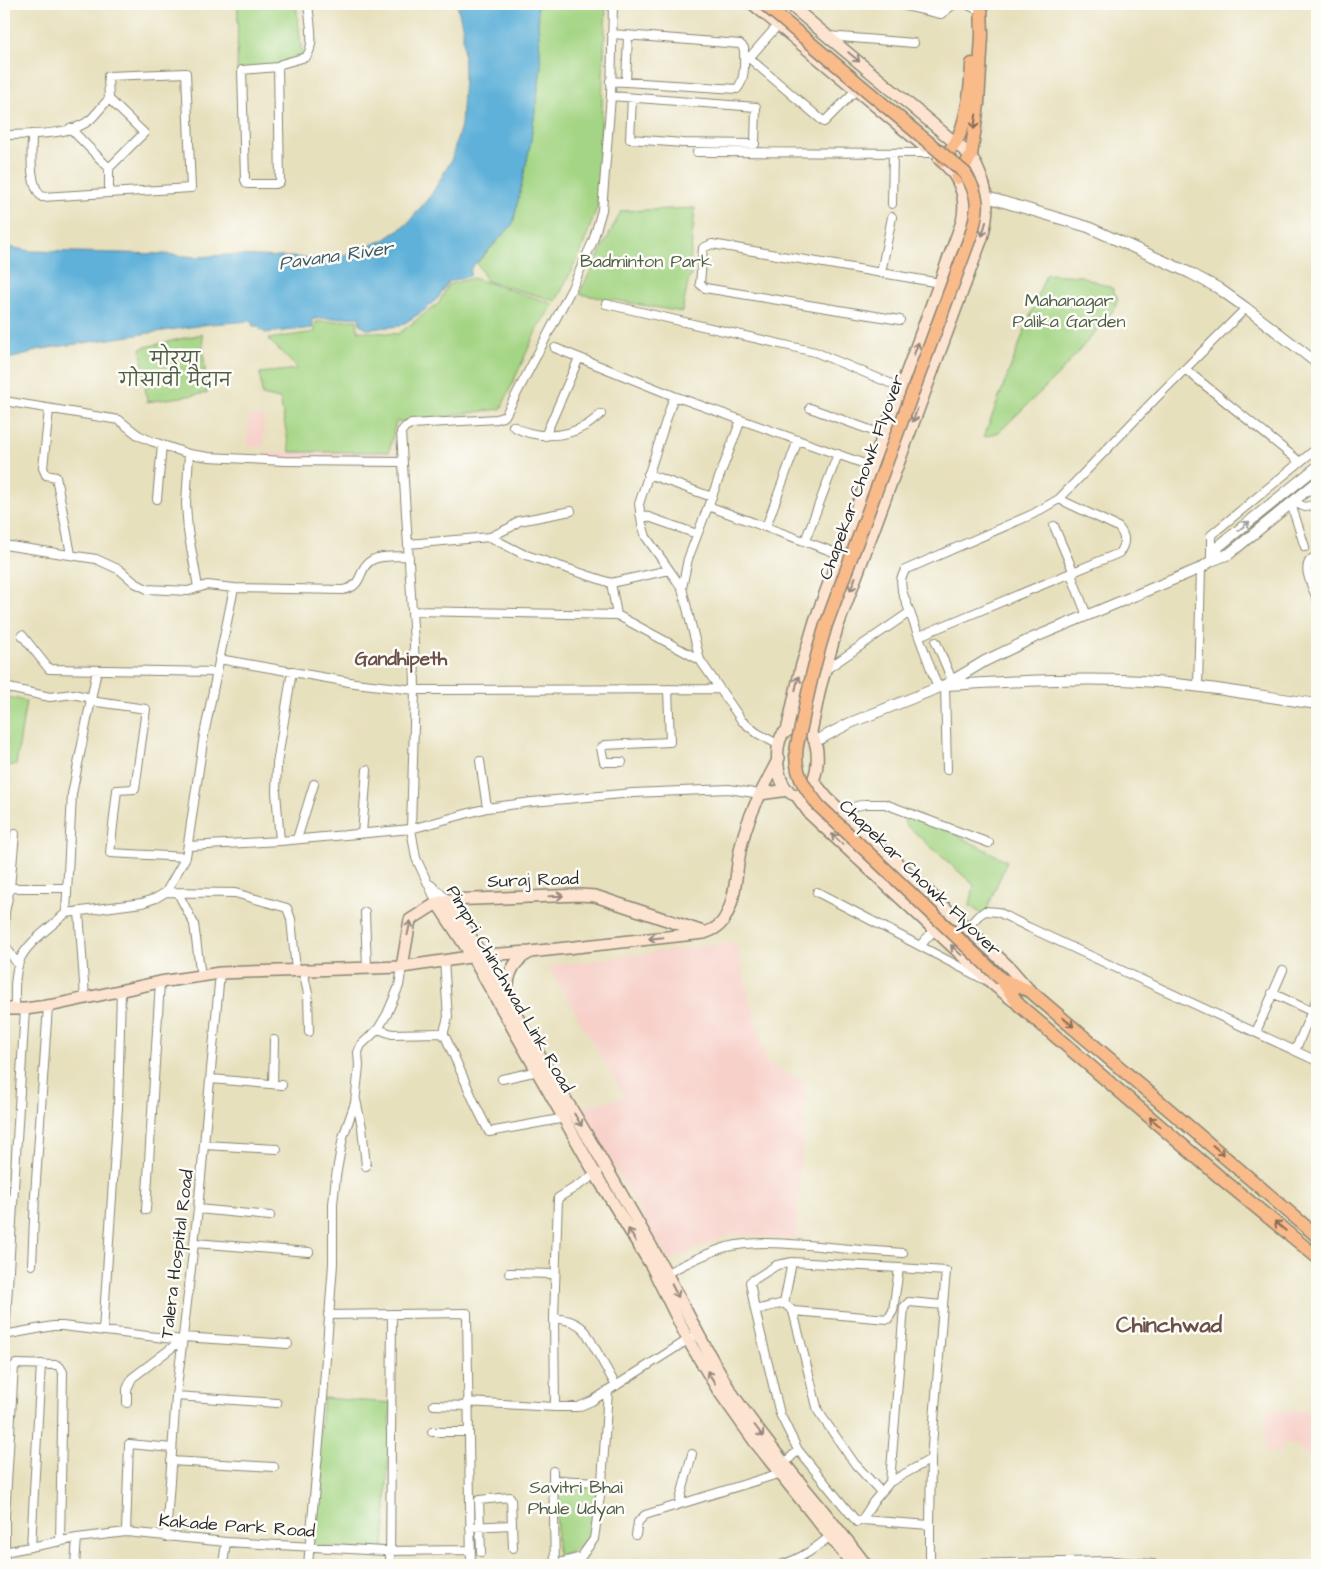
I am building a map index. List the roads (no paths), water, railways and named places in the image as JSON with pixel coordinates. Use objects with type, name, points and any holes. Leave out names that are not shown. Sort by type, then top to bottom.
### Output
[{"type":"main road","points":[[753,4],[937,157],[957,178],[964,200],[964,215],[960,231],[884,435],[875,468],[840,554],[808,644],[787,731],[780,739],[779,776],[810,814],[934,930],[997,982]]},
{"type":"main road","name":"Chapekar Chowk Flyover","points":[[764,4],[965,173],[974,188],[976,208],[971,235],[824,632],[809,686],[796,750],[796,764],[799,776],[819,806],[1019,1005],[1317,1257]]},
{"type":"main road","points":[[760,794],[807,791],[814,782],[816,775],[813,737],[824,671],[837,628],[890,475],[982,238],[987,219],[987,197],[971,156],[790,4]]},
{"type":"main road","points":[[937,157],[956,142],[962,126],[972,69],[974,5]]},
{"type":"main road","points":[[957,178],[971,156],[978,104],[982,35],[974,5]]},
{"type":"main road","points":[[787,731],[802,727],[813,737]]},
{"type":"main road","points":[[15,1009],[48,1006],[160,982],[220,973],[402,967],[477,956],[704,933],[716,929],[728,912],[742,843],[760,794],[778,758]]},
{"type":"main road","points":[[814,782],[840,810],[1010,968],[1030,991]]},
{"type":"main road","name":"Suraj Road","points":[[402,967],[410,920],[443,902],[580,895],[595,896],[704,933]]},
{"type":"main road","name":"Pimpri Chinchwad Link Road","points":[[443,902],[477,956],[662,1276],[692,1337],[737,1418],[782,1468],[834,1533],[866,1565]]},
{"type":"main road","points":[[505,1005],[511,970],[518,960],[530,952]]},
{"type":"main road","name":"Chapekar Chowk Flyover","points":[[997,982],[1030,991],[1102,1050],[1317,1236]]},
{"type":"main road","name":"Pimpri Chinchwad Link Road","points":[[505,1005],[565,1118],[601,1171]]},
{"type":"main road","points":[[1091,1067],[1102,1050]]},
{"type":"main road","name":"Pimpri Chinchwad Link Road","points":[[834,1533],[853,1565]]},
{"type":"street","points":[[278,67],[280,180],[276,184],[247,184],[245,180],[242,70],[278,67],[281,64],[304,58],[309,54],[311,45],[308,4]]},
{"type":"street","points":[[613,4],[611,96],[756,108],[755,144],[683,143],[630,139],[632,98]]},
{"type":"street","points":[[897,4],[941,14],[954,4]]},
{"type":"street","points":[[778,25],[749,58],[824,122],[856,90]]},
{"type":"street","points":[[610,81],[738,89],[742,83],[744,55],[744,48],[740,44],[612,34]]},
{"type":"street","points":[[626,82],[628,36]]},
{"type":"street","points":[[828,36],[914,43]]},
{"type":"street","points":[[32,134],[34,181],[37,192],[42,197],[191,188],[186,73],[108,76],[109,99],[144,133],[109,168]]},
{"type":"street","name":"Pimpri Chinchwad Link Road","points":[[443,902],[429,884],[416,858],[411,829],[415,690],[401,432],[407,425],[497,419],[505,416],[572,288],[593,241],[602,210],[605,187],[611,96]]},
{"type":"street","points":[[4,135],[32,134],[81,125],[90,120],[109,99]]},
{"type":"street","points":[[70,128],[109,168],[109,192]]},
{"type":"street","points":[[697,152],[893,153],[937,157]]},
{"type":"street","points":[[892,204],[893,153]]},
{"type":"street","points":[[964,200],[987,197],[1088,227],[1190,273],[1218,288],[1317,363]]},
{"type":"street","points":[[881,273],[892,217]]},
{"type":"street","points":[[900,320],[705,288],[700,284],[703,248],[712,244],[940,283]]},
{"type":"street","points":[[606,304],[815,352],[922,396]]},
{"type":"street","points":[[945,684],[918,636],[902,591],[902,579],[905,570],[1034,514],[1059,499],[1246,308]]},
{"type":"street","points":[[554,348],[674,396],[875,468],[881,478],[890,475]]},
{"type":"street","points":[[545,436],[579,358]]},
{"type":"street","points":[[1185,369],[1300,462]]},
{"type":"street","points":[[674,396],[639,504],[642,524],[646,537],[682,588],[700,660],[742,721],[757,734],[779,744]]},
{"type":"street","points":[[4,401],[119,420],[138,434],[189,454],[284,462],[403,462]]},
{"type":"street","points":[[810,408],[884,435]]},
{"type":"street","points":[[49,409],[43,468],[46,475],[56,477],[71,554]]},
{"type":"street","points":[[513,426],[522,431],[545,436],[569,433],[586,426],[601,414]]},
{"type":"street","points":[[682,588],[688,559],[741,420]]},
{"type":"street","points":[[766,527],[798,440]]},
{"type":"street","points":[[157,499],[162,445]]},
{"type":"street","points":[[1211,561],[1211,535],[1317,448]]},
{"type":"street","points":[[189,454],[186,504],[188,531],[198,587]]},
{"type":"street","points":[[805,541],[838,454]]},
{"type":"street","points":[[1211,561],[1219,546],[1317,467]]},
{"type":"street","points":[[648,474],[712,497]]},
{"type":"street","points":[[813,737],[945,684],[985,661],[1201,568],[1211,561],[1229,554],[1317,482]]},
{"type":"street","points":[[918,636],[1119,553],[1124,546],[1125,538],[1123,532],[1118,527],[1059,499]]},
{"type":"street","points":[[1292,503],[1305,507],[1317,504]]},
{"type":"street","points":[[1292,503],[1305,547]]},
{"type":"street","points":[[708,506],[861,562]]},
{"type":"street","points":[[408,544],[490,537],[519,521],[571,511]]},
{"type":"street","points":[[640,514],[697,534]]},
{"type":"street","points":[[1054,526],[1087,616]]},
{"type":"street","points":[[490,537],[524,554],[611,584],[669,570]]},
{"type":"street","points":[[4,545],[96,559],[120,570],[135,584],[147,589],[188,591],[207,585],[234,588],[351,589],[358,582],[370,561],[378,558],[408,556]]},
{"type":"street","points":[[1317,556],[1313,557],[1306,571],[1317,598]]},
{"type":"street","points":[[1198,687],[1201,568]]},
{"type":"street","points":[[611,584],[617,615]]},
{"type":"street","points":[[234,588],[204,735],[186,857],[166,892],[142,903],[66,913],[29,946],[19,960],[15,981],[4,1335],[53,1326],[182,1338],[288,1344]]},
{"type":"street","points":[[412,611],[617,615],[700,660]]},
{"type":"street","points":[[824,671],[910,612]]},
{"type":"street","points":[[22,635],[49,669],[217,672]]},
{"type":"street","points":[[936,642],[945,684],[946,770]]},
{"type":"street","points":[[219,659],[355,683],[415,690],[720,689]]},
{"type":"street","points":[[66,913],[72,794],[97,670]]},
{"type":"street","points":[[280,842],[276,792],[277,764],[292,671]]},
{"type":"street","points":[[945,684],[1122,680],[1198,687],[1317,704]]},
{"type":"street","points":[[4,687],[50,697],[73,694],[90,700],[146,709],[135,789],[117,790],[110,853],[186,857]]},
{"type":"street","points":[[622,762],[604,762],[601,748],[605,745],[670,742],[668,689]]},
{"type":"street","points":[[480,761],[487,808]]},
{"type":"street","points":[[362,834],[367,770]]},
{"type":"street","points":[[297,839],[314,784]]},
{"type":"street","points":[[188,846],[280,842],[411,829],[487,808],[532,802],[633,793],[729,789],[760,794]]},
{"type":"street","points":[[840,810],[865,804],[885,804],[989,843]]},
{"type":"street","points":[[15,834],[7,888],[4,937],[6,947],[18,965]]},
{"type":"street","points":[[7,888],[67,888]]},
{"type":"street","points":[[166,892],[235,893],[287,908],[291,919],[300,970],[308,994],[310,1032]]},
{"type":"street","points":[[816,892],[920,946],[997,982]]},
{"type":"street","points":[[178,893],[194,924],[200,977]]},
{"type":"street","points":[[967,928],[984,910],[998,912],[1317,1061]]},
{"type":"street","points":[[79,911],[85,998]]},
{"type":"street","points":[[365,912],[367,968]]},
{"type":"street","points":[[920,946],[934,930]]},
{"type":"street","points":[[443,1035],[448,1017],[444,961]]},
{"type":"street","points":[[308,1565],[333,1264],[333,1204],[336,1176],[343,1137],[356,1098],[359,1066],[358,1052],[361,1044],[378,1030],[388,1014],[399,986],[402,967]]},
{"type":"street","points":[[1256,1032],[1283,970]]},
{"type":"street","name":"Talera Hospital Road","points":[[166,1537],[176,1396],[198,1209],[220,973]]},
{"type":"street","points":[[146,1210],[160,982]]},
{"type":"street","points":[[103,1330],[118,1107],[121,990]]},
{"type":"street","points":[[1272,993],[1314,1013]]},
{"type":"street","points":[[1295,1050],[1314,1013],[1316,1001]]},
{"type":"street","points":[[32,1265],[48,1006]]},
{"type":"street","points":[[378,1030],[392,1034],[440,1033],[445,1036],[489,1132],[565,1118]]},
{"type":"street","points":[[273,1084],[274,1040]]},
{"type":"street","points":[[502,1078],[538,1070]]},
{"type":"street","points":[[211,1078],[282,1085]]},
{"type":"street","points":[[356,1098],[362,1127],[366,1166]]},
{"type":"street","points":[[204,1145],[277,1148]]},
{"type":"street","points":[[555,1407],[554,1318],[558,1198],[601,1171]]},
{"type":"street","points":[[198,1209],[270,1216]]},
{"type":"street","points":[[194,1243],[309,1252]]},
{"type":"street","points":[[662,1276],[714,1252],[743,1245],[778,1243],[903,1253]]},
{"type":"street","points":[[784,1303],[792,1262]]},
{"type":"street","points":[[930,1525],[862,1520],[858,1522],[798,1450],[780,1414],[750,1282],[777,1265],[792,1262],[946,1271],[931,1459],[930,1565]]},
{"type":"street","points":[[793,1311],[888,1319],[893,1311],[899,1268]]},
{"type":"street","points":[[509,1273],[555,1274]]},
{"type":"street","points":[[890,1482],[904,1307],[909,1302],[943,1304]]},
{"type":"street","points":[[755,1310],[784,1303]]},
{"type":"street","points":[[784,1303],[793,1311],[818,1411],[855,1464],[882,1492]]},
{"type":"street","points":[[328,1314],[467,1313],[471,1565]]},
{"type":"street","points":[[390,1565],[392,1314]]},
{"type":"street","points":[[554,1318],[572,1321],[581,1325],[616,1386]]},
{"type":"street","points":[[434,1405],[578,1407],[592,1401],[692,1337]]},
{"type":"street","points":[[127,1403],[127,1389],[132,1378],[182,1338]]},
{"type":"street","points":[[5,1565],[5,1516],[14,1366],[19,1363],[59,1365],[63,1372],[60,1542]]},
{"type":"street","points":[[31,1547],[41,1364]]},
{"type":"street","points":[[553,1471],[555,1565],[581,1556],[594,1539],[602,1482],[608,1391]]},
{"type":"street","points":[[176,1396],[277,1403]]},
{"type":"street","points":[[432,1432],[468,1432]]},
{"type":"street","points":[[126,1532],[130,1444],[172,1448]]},
{"type":"street","points":[[636,1535],[638,1522],[642,1517],[782,1468],[798,1450]]},
{"type":"street","points":[[679,1504],[692,1454]]},
{"type":"street","points":[[862,1520],[874,1501],[890,1482],[931,1459]]},
{"type":"street","points":[[171,1461],[274,1467]]},
{"type":"street","points":[[553,1480],[602,1482]]},
{"type":"street","points":[[480,1552],[479,1501],[482,1498],[510,1497],[512,1500],[513,1548]]},
{"type":"street","points":[[470,1527],[512,1525]]},
{"type":"street","name":"Kakade Park Road","points":[[5,1552],[77,1538],[126,1532],[226,1542],[390,1551],[470,1550]]},
{"type":"street","points":[[780,1565],[795,1561],[809,1553],[834,1533]]},
{"type":"street","points":[[75,1565],[77,1538]]},
{"type":"street","points":[[223,1565],[226,1542]]},
{"type":"street","points":[[952,1565],[1153,1565]]},
{"type":"water","name":"Pavana River","points":[[457,4],[537,4],[541,68],[530,146],[513,224],[471,268],[470,276],[448,282],[438,298],[425,310],[400,326],[367,329],[360,324],[359,317],[313,319],[313,328],[265,333],[257,326],[253,326],[251,321],[210,324],[36,350],[29,354],[4,360],[4,246],[30,251],[164,254],[196,257],[228,255],[316,258],[348,254],[384,240],[407,224],[431,195],[451,161],[461,125],[464,78],[463,29]]},
{"type":"district","name":"Gandhipeth","points":[[401,659]]},
{"type":"district","name":"Chinchwad","points":[[1169,1325]]},
{"type":"park label","name":"Badminton Park","points":[[646,261]]},
{"type":"park label","name":"Mahanagar Palika Garden","points":[[1069,310]]},
{"type":"park label","name":"मोरया गोसावी मैदान","points":[[175,369]]},
{"type":"park label","name":"Savitri Bhai Phule Udyan","points":[[576,1497]]}]
